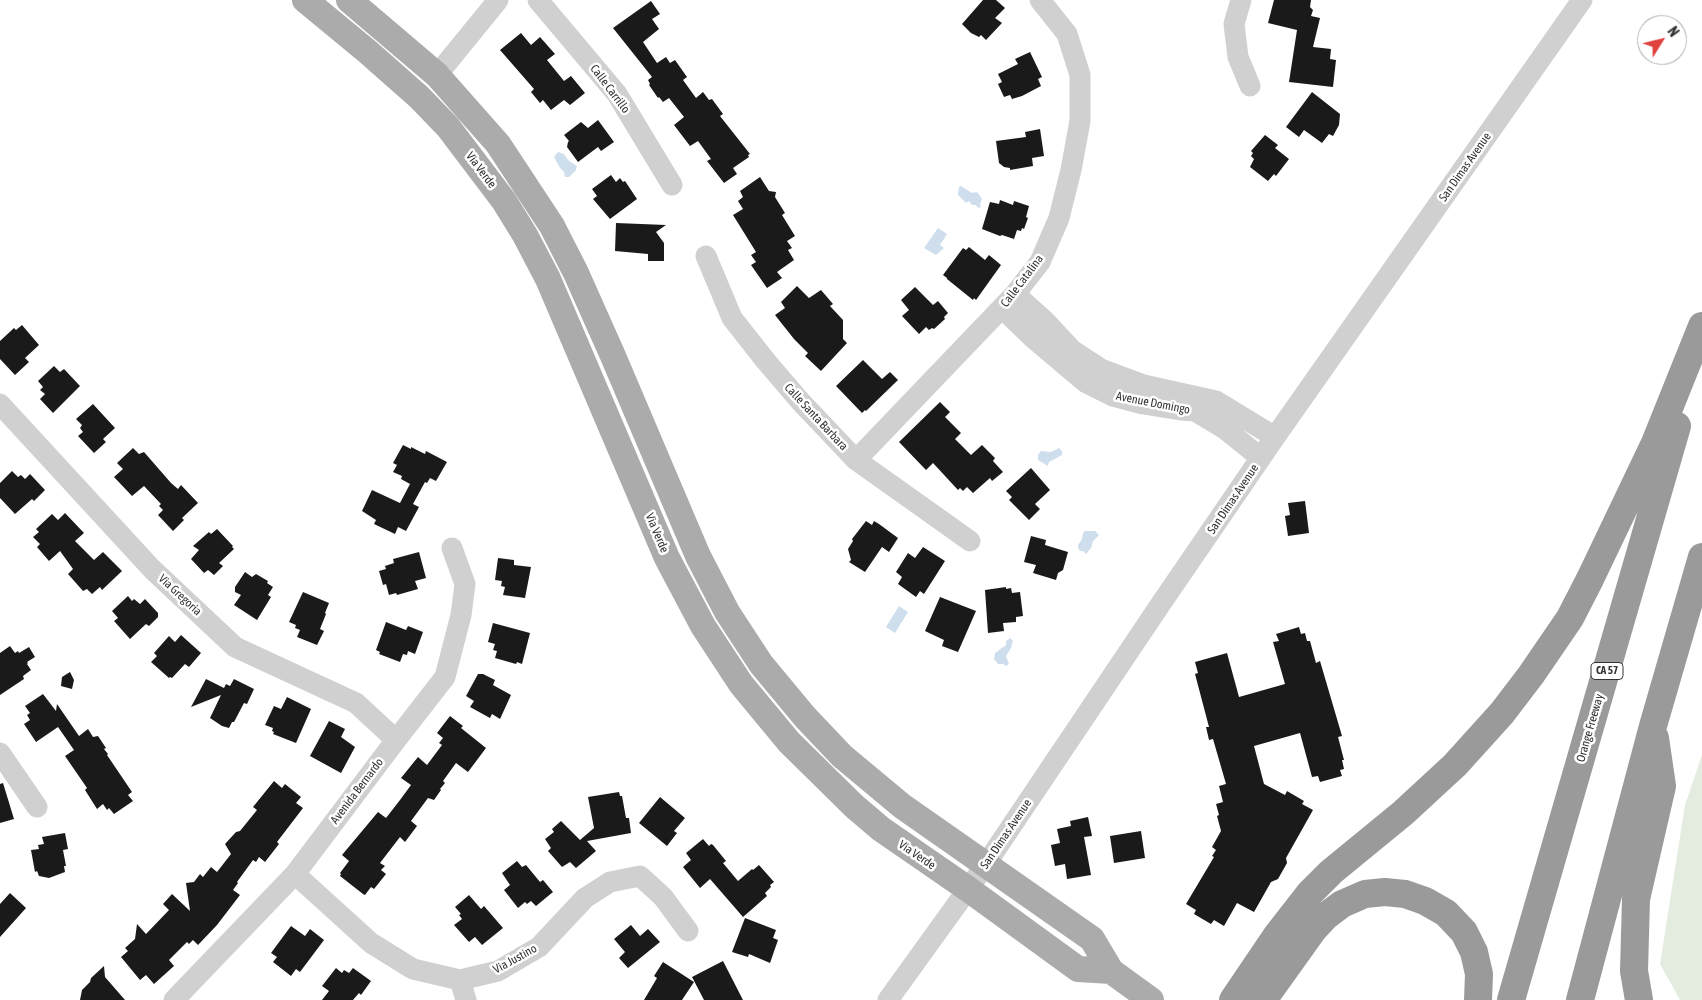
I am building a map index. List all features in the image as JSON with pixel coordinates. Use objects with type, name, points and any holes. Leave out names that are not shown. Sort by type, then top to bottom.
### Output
[{"type":"highway","points":[[1233,1000],[1277,935],[1309,894],[1331,872],[1402,814],[1455,765],[1502,713],[1531,675],[1570,618],[1590,579],[1655,443],[1702,326]]},
{"type":"highway","name":"Orange Freeway","points":[[1511,1000],[1702,341]]},
{"type":"highway","points":[[1580,1000],[1653,726],[1702,557]]},
{"type":"highway","points":[[1639,1000],[1634,971],[1636,899],[1662,786],[1653,726]]},
{"type":"highway","points":[[1263,1000],[1313,930],[1326,916],[1342,904],[1365,894],[1385,892],[1405,894],[1425,901],[1446,913],[1464,932],[1474,952],[1479,974],[1478,1000]]},
{"type":"main road","name":"Via Verde","points":[[305,0],[419,97],[448,127],[504,201],[542,264],[667,558],[703,626],[741,684],[789,742],[881,830],[968,889],[1078,969],[1111,971]]},
{"type":"main road","points":[[350,0],[437,75],[498,144],[552,226],[576,273],[613,356],[698,556],[727,612],[761,664],[804,717],[842,756],[902,806],[1092,939],[1111,971],[1151,1000]]},
{"type":"main road","points":[[419,97],[437,75]]},
{"type":"street","points":[[437,75],[498,0]]},
{"type":"street","name":"Calle Carrillo","points":[[538,0],[617,94],[672,185]]},
{"type":"street","name":"Calle Catalina","points":[[856,460],[1009,301],[1040,262],[1060,218],[1080,120],[1080,75],[1067,34],[1040,0]]},
{"type":"street","points":[[1241,0],[1234,24],[1238,57],[1250,86]]},
{"type":"street","name":"San Dimas Avenue","points":[[888,1000],[986,864],[1275,437],[1582,0]]},
{"type":"street","name":"Calle Santa Barbara","points":[[706,256],[732,318],[770,367],[856,460],[970,541]]},
{"type":"street","name":"Avenue Domingo","points":[[1009,301],[1044,320],[1072,350],[1101,369],[1198,404],[1261,458]]},
{"type":"street","name":"Avenue Domingo","points":[[1198,404],[1216,401],[1275,437]]},
{"type":"street","name":"Via Gregoria","points":[[0,404],[152,569],[235,647],[356,703],[396,740]]},
{"type":"street","name":"Avenida Bernardo","points":[[174,1000],[295,874],[446,677],[461,615],[465,584],[452,548]]},
{"type":"street","points":[[0,753],[37,807]]},
{"type":"street","name":"Via Justino","points":[[295,874],[371,943],[413,969],[460,980],[498,972],[539,947],[585,898],[610,882],[640,876],[663,897],[688,931]]},
{"type":"street","points":[[460,980],[466,1000]]},
{"type":"shaded area","points":[[1702,755],[1702,1000],[1680,1000],[1660,964],[1685,805]]},
{"type":"water","points":[[558,152],[564,154],[568,160],[577,166],[576,170],[569,177],[565,177],[564,172],[554,157]]},
{"type":"water","points":[[961,186],[972,193],[978,193],[982,199],[981,207],[978,208],[976,205],[972,205],[969,201],[966,203],[958,195],[959,187]]},
{"type":"water","points":[[938,228],[947,234],[940,245],[944,248],[936,255],[924,248]]},
{"type":"water","points":[[1059,448],[1062,451],[1062,455],[1049,462],[1048,466],[1038,460],[1038,455],[1041,451],[1051,452]]},
{"type":"water","points":[[1085,531],[1095,531],[1099,535],[1093,541],[1091,548],[1086,554],[1078,548]]},
{"type":"water","points":[[899,606],[908,612],[895,633],[886,627]]},
{"type":"water","points":[[1010,638],[1013,641],[1006,656],[1009,664],[1006,666],[998,664],[994,659],[995,653],[1006,645],[1006,641]]},
{"type":"building","points":[[983,0],[996,0],[1005,8],[995,18],[1002,23],[986,40],[981,35],[979,37],[971,33],[962,24]]},
{"type":"building","points":[[1274,0],[1311,0],[1310,7],[1313,10],[1311,16],[1320,18],[1313,47],[1331,49],[1330,59],[1336,60],[1333,87],[1289,82],[1297,30],[1268,23]]},
{"type":"building","points":[[651,1],[660,14],[652,19],[659,29],[643,42],[657,63],[666,57],[670,63],[675,60],[687,77],[683,80],[696,98],[703,92],[709,100],[712,99],[723,114],[720,116],[750,154],[748,155],[749,157],[733,168],[737,174],[724,183],[707,161],[711,159],[698,141],[690,146],[674,125],[684,117],[669,98],[663,102],[658,98],[649,85],[648,80],[652,77],[613,28]]},
{"type":"building","points":[[521,33],[531,45],[540,37],[555,54],[547,60],[564,81],[571,76],[585,93],[570,105],[564,100],[551,110],[543,100],[540,103],[531,92],[534,89],[500,50]]},
{"type":"building","points":[[1030,52],[1042,77],[1038,79],[1041,86],[1012,99],[1010,95],[1004,97],[998,84],[1002,82],[998,74],[1018,64],[1015,59]]},
{"type":"building","points":[[1312,92],[1340,114],[1339,125],[1333,136],[1329,134],[1322,143],[1304,130],[1299,137],[1286,127]]},
{"type":"building","points":[[598,120],[614,142],[601,151],[598,147],[578,162],[567,147],[569,141],[564,135],[581,122],[588,128]]},
{"type":"building","points":[[1040,129],[1044,156],[1032,158],[1033,166],[1010,170],[1010,168],[1004,167],[999,163],[996,141],[1026,137],[1025,132]]},
{"type":"building","points":[[1265,135],[1278,145],[1275,148],[1289,159],[1276,176],[1274,174],[1268,181],[1250,167],[1254,159],[1251,156],[1253,153],[1251,151]]},
{"type":"building","points":[[611,175],[616,182],[620,178],[623,182],[625,181],[637,199],[610,219],[593,199],[597,196],[592,189]]},
{"type":"building","points":[[760,177],[769,191],[776,192],[775,197],[785,213],[782,215],[795,236],[787,241],[792,248],[788,250],[794,260],[777,272],[782,278],[767,288],[751,265],[756,262],[751,255],[756,252],[733,215],[743,209],[738,201],[743,197],[740,191]]},
{"type":"building","points":[[1000,200],[1013,205],[1014,201],[1029,206],[1026,217],[1028,218],[1024,229],[1022,228],[1021,231],[1017,230],[1014,239],[982,229],[990,202],[999,204]]},
{"type":"building","points":[[616,223],[666,225],[656,232],[664,243],[664,261],[648,261],[648,254],[615,251]]},
{"type":"building","points":[[969,247],[985,260],[989,255],[1001,265],[976,300],[974,298],[973,300],[943,275],[963,248],[966,250]]},
{"type":"building","points":[[797,286],[809,298],[821,290],[833,304],[830,306],[843,320],[843,339],[847,343],[821,371],[805,356],[808,353],[775,315],[785,308],[781,302]]},
{"type":"building","points":[[915,287],[933,305],[938,301],[948,313],[944,317],[945,319],[934,329],[929,330],[926,327],[919,334],[902,316],[909,310],[901,300]]},
{"type":"building","points":[[22,325],[39,345],[25,358],[29,362],[15,375],[0,359],[0,341],[14,328],[16,330]]},
{"type":"building","points":[[863,360],[882,379],[890,372],[898,380],[862,413],[836,386]]},
{"type":"building","points":[[54,366],[60,372],[64,369],[80,386],[53,413],[40,399],[45,394],[40,390],[43,387],[38,381]]},
{"type":"building","points":[[940,402],[950,412],[945,417],[961,433],[955,439],[971,455],[982,445],[995,458],[993,461],[1003,472],[992,481],[990,478],[973,493],[967,487],[963,491],[960,488],[958,490],[933,463],[926,470],[899,442]]},
{"type":"building","points":[[93,404],[115,428],[103,439],[106,442],[94,453],[78,436],[83,432],[80,428],[82,425],[76,419]]},
{"type":"building","points":[[403,445],[425,454],[426,451],[447,462],[436,481],[430,478],[427,483],[425,482],[413,504],[419,507],[406,531],[398,527],[395,534],[374,524],[376,520],[362,511],[372,490],[400,503],[410,484],[401,479],[402,476],[393,472],[397,465],[393,463]]},
{"type":"building","points":[[133,448],[139,454],[144,452],[171,483],[178,489],[181,485],[198,503],[182,518],[184,520],[173,531],[158,515],[163,510],[159,506],[161,504],[144,486],[132,496],[114,477],[123,469],[117,463]]},
{"type":"building","points":[[1031,468],[1050,490],[1035,504],[1040,509],[1029,520],[1009,500],[1012,497],[1006,491]]},
{"type":"building","points":[[12,471],[18,477],[21,475],[25,479],[30,474],[45,490],[34,501],[32,499],[15,514],[0,498],[0,483]]},
{"type":"building","points":[[1305,501],[1309,533],[1288,536],[1285,516],[1290,515],[1288,503]]},
{"type":"building","points":[[65,513],[84,533],[75,541],[94,560],[103,552],[122,571],[102,590],[100,587],[92,594],[87,589],[83,591],[68,574],[73,569],[60,551],[49,561],[37,547],[40,544],[33,537],[39,532],[36,529],[52,514],[58,520]]},
{"type":"building","points":[[866,521],[872,525],[874,521],[898,538],[889,552],[882,547],[865,572],[849,562],[851,560],[848,549],[853,541],[852,539]]},
{"type":"building","points":[[217,529],[234,549],[219,563],[223,566],[214,575],[208,570],[204,573],[191,559],[199,550],[193,546],[209,532],[211,534]]},
{"type":"building","points":[[1031,536],[1046,540],[1045,545],[1068,552],[1063,570],[1058,573],[1056,580],[1033,573],[1036,565],[1024,562]]},
{"type":"building","points":[[923,547],[945,561],[924,594],[920,591],[916,597],[898,584],[902,577],[896,572],[908,553],[915,558]]},
{"type":"building","points":[[419,552],[426,578],[415,581],[418,589],[397,595],[396,593],[389,595],[386,584],[383,585],[379,571],[386,569],[385,566],[394,563],[393,559]]},
{"type":"building","points":[[498,558],[514,560],[514,565],[531,567],[525,598],[503,595],[505,587],[501,586],[502,581],[495,580]]},
{"type":"building","points":[[245,572],[252,577],[256,574],[268,581],[267,583],[273,587],[268,595],[271,597],[257,620],[234,605],[241,595],[235,592],[235,587]]},
{"type":"building","points":[[1006,587],[1006,589],[1011,588],[1012,593],[1020,592],[1023,616],[1016,617],[1016,622],[1003,623],[1004,631],[988,633],[985,590]]},
{"type":"building","points":[[303,592],[329,603],[320,629],[324,631],[317,645],[297,637],[300,630],[295,628],[296,625],[289,622]]},
{"type":"building","points":[[128,596],[132,601],[134,599],[140,604],[145,599],[158,613],[158,617],[149,626],[146,624],[130,639],[114,621],[118,618],[112,611]]},
{"type":"building","points":[[940,597],[976,611],[958,652],[942,646],[944,640],[925,631]]},
{"type":"building","points":[[386,622],[406,630],[408,626],[423,632],[415,654],[408,651],[407,655],[403,654],[400,662],[379,654],[380,652],[376,650]]},
{"type":"building","points":[[493,623],[530,633],[522,664],[495,658],[497,651],[493,650],[495,644],[488,642]]},
{"type":"building","points":[[1299,627],[1301,634],[1305,633],[1307,641],[1310,641],[1316,663],[1320,661],[1342,736],[1338,737],[1344,760],[1342,760],[1344,769],[1340,770],[1342,776],[1320,782],[1318,776],[1312,777],[1300,733],[1254,746],[1264,784],[1285,795],[1287,791],[1304,801],[1302,804],[1313,810],[1286,858],[1287,863],[1278,879],[1271,882],[1254,912],[1237,903],[1224,926],[1214,920],[1211,924],[1194,914],[1196,910],[1186,904],[1214,857],[1212,856],[1216,850],[1212,847],[1221,831],[1216,804],[1223,802],[1219,786],[1226,784],[1213,739],[1209,740],[1206,727],[1209,727],[1195,674],[1198,673],[1195,662],[1227,653],[1239,697],[1285,684],[1273,642],[1279,641],[1276,634]]},
{"type":"building","points":[[181,635],[201,653],[189,667],[185,664],[172,678],[169,678],[151,662],[157,656],[154,653],[169,636],[175,642]]},
{"type":"building","points":[[10,646],[15,653],[18,651],[19,653],[29,647],[35,657],[27,662],[31,670],[23,676],[24,679],[0,695],[0,653]]},
{"type":"building","points":[[70,672],[74,680],[72,689],[61,686],[62,677]]},
{"type":"building","points":[[478,674],[483,674],[495,680],[493,685],[511,695],[500,719],[492,714],[490,718],[470,707],[474,701],[466,696]]},
{"type":"building","points":[[206,679],[224,688],[226,684],[230,686],[234,679],[254,689],[247,704],[244,703],[229,728],[210,718],[221,695],[191,707]]},
{"type":"building","points":[[43,694],[56,711],[57,704],[79,736],[88,729],[93,737],[98,736],[106,748],[104,749],[107,755],[132,792],[128,795],[133,801],[114,814],[109,808],[107,810],[103,804],[97,809],[85,790],[87,788],[65,756],[74,750],[58,727],[36,742],[24,724],[30,720],[27,715],[30,713],[25,706]]},
{"type":"building","points":[[287,697],[311,709],[296,743],[273,734],[273,728],[265,725],[274,706],[281,709]]},
{"type":"building","points":[[450,716],[463,726],[461,728],[486,748],[468,772],[456,763],[443,781],[445,783],[434,800],[428,798],[411,821],[417,826],[405,842],[400,837],[380,863],[385,866],[381,870],[386,874],[374,889],[371,887],[365,895],[340,876],[340,873],[349,861],[342,855],[378,812],[386,818],[400,800],[411,785],[401,778],[418,757],[427,765],[442,745],[439,743],[443,738],[437,733]]},
{"type":"building","points":[[329,721],[345,729],[341,737],[355,747],[341,773],[310,756]]},
{"type":"building","points":[[274,781],[282,788],[285,784],[301,797],[296,803],[303,808],[277,842],[279,844],[265,862],[259,857],[256,862],[253,860],[233,890],[240,895],[217,925],[198,945],[193,940],[189,944],[187,942],[169,960],[174,966],[154,984],[146,975],[140,980],[121,957],[128,951],[125,948],[135,939],[137,924],[146,934],[169,910],[163,904],[172,894],[190,911],[186,883],[194,882],[200,874],[203,877],[211,867],[217,872],[231,854],[225,844],[236,832],[240,831],[257,810],[253,807]]},
{"type":"building","points":[[3,783],[14,819],[0,823],[0,784]]},
{"type":"building","points":[[619,792],[620,796],[622,796],[626,818],[629,818],[631,833],[587,841],[596,851],[576,868],[570,862],[562,867],[548,851],[551,848],[545,839],[554,832],[552,829],[561,821],[580,840],[594,828],[588,797]]},
{"type":"building","points":[[660,797],[685,818],[674,831],[677,833],[667,846],[639,823]]},
{"type":"building","points":[[1088,817],[1092,836],[1084,837],[1091,875],[1067,879],[1065,864],[1055,866],[1051,845],[1060,843],[1057,829],[1071,826],[1070,821]]},
{"type":"building","points":[[1141,831],[1145,858],[1114,863],[1110,836]]},
{"type":"building","points":[[65,833],[68,849],[63,850],[66,866],[64,866],[65,872],[49,878],[39,876],[37,871],[35,872],[31,850],[39,849],[38,845],[44,844],[42,837]]},
{"type":"building","points":[[703,839],[709,846],[713,845],[726,861],[723,863],[738,881],[759,865],[774,882],[765,893],[767,896],[743,917],[710,879],[700,888],[683,867],[691,860],[686,853]]},
{"type":"building","points":[[517,861],[522,867],[526,865],[540,882],[543,880],[553,892],[536,906],[531,901],[527,904],[525,902],[518,908],[504,890],[510,885],[502,873]]},
{"type":"building","points":[[10,893],[26,908],[0,937],[0,904]]},
{"type":"building","points":[[469,895],[481,909],[484,906],[503,928],[482,945],[475,937],[469,942],[454,925],[462,919],[459,915],[461,914],[455,907]]},
{"type":"building","points":[[745,918],[776,930],[773,938],[778,940],[770,963],[749,954],[748,957],[732,952]]},
{"type":"building","points":[[631,925],[640,936],[648,929],[660,942],[628,968],[619,958],[625,952],[614,939]]},
{"type":"building","points":[[291,926],[305,936],[310,929],[324,940],[300,972],[296,969],[291,976],[273,962],[277,957],[271,953]]},
{"type":"building","points":[[723,961],[743,1000],[704,1000],[692,977]]},
{"type":"building","points":[[663,962],[694,982],[682,1000],[644,1000],[657,978],[654,976]]},
{"type":"building","points":[[104,966],[105,977],[125,1000],[80,1000],[82,990]]},
{"type":"building","points":[[336,968],[342,973],[344,970],[349,973],[353,968],[371,981],[361,995],[359,993],[353,1000],[322,1000],[329,991],[322,986]]}]
